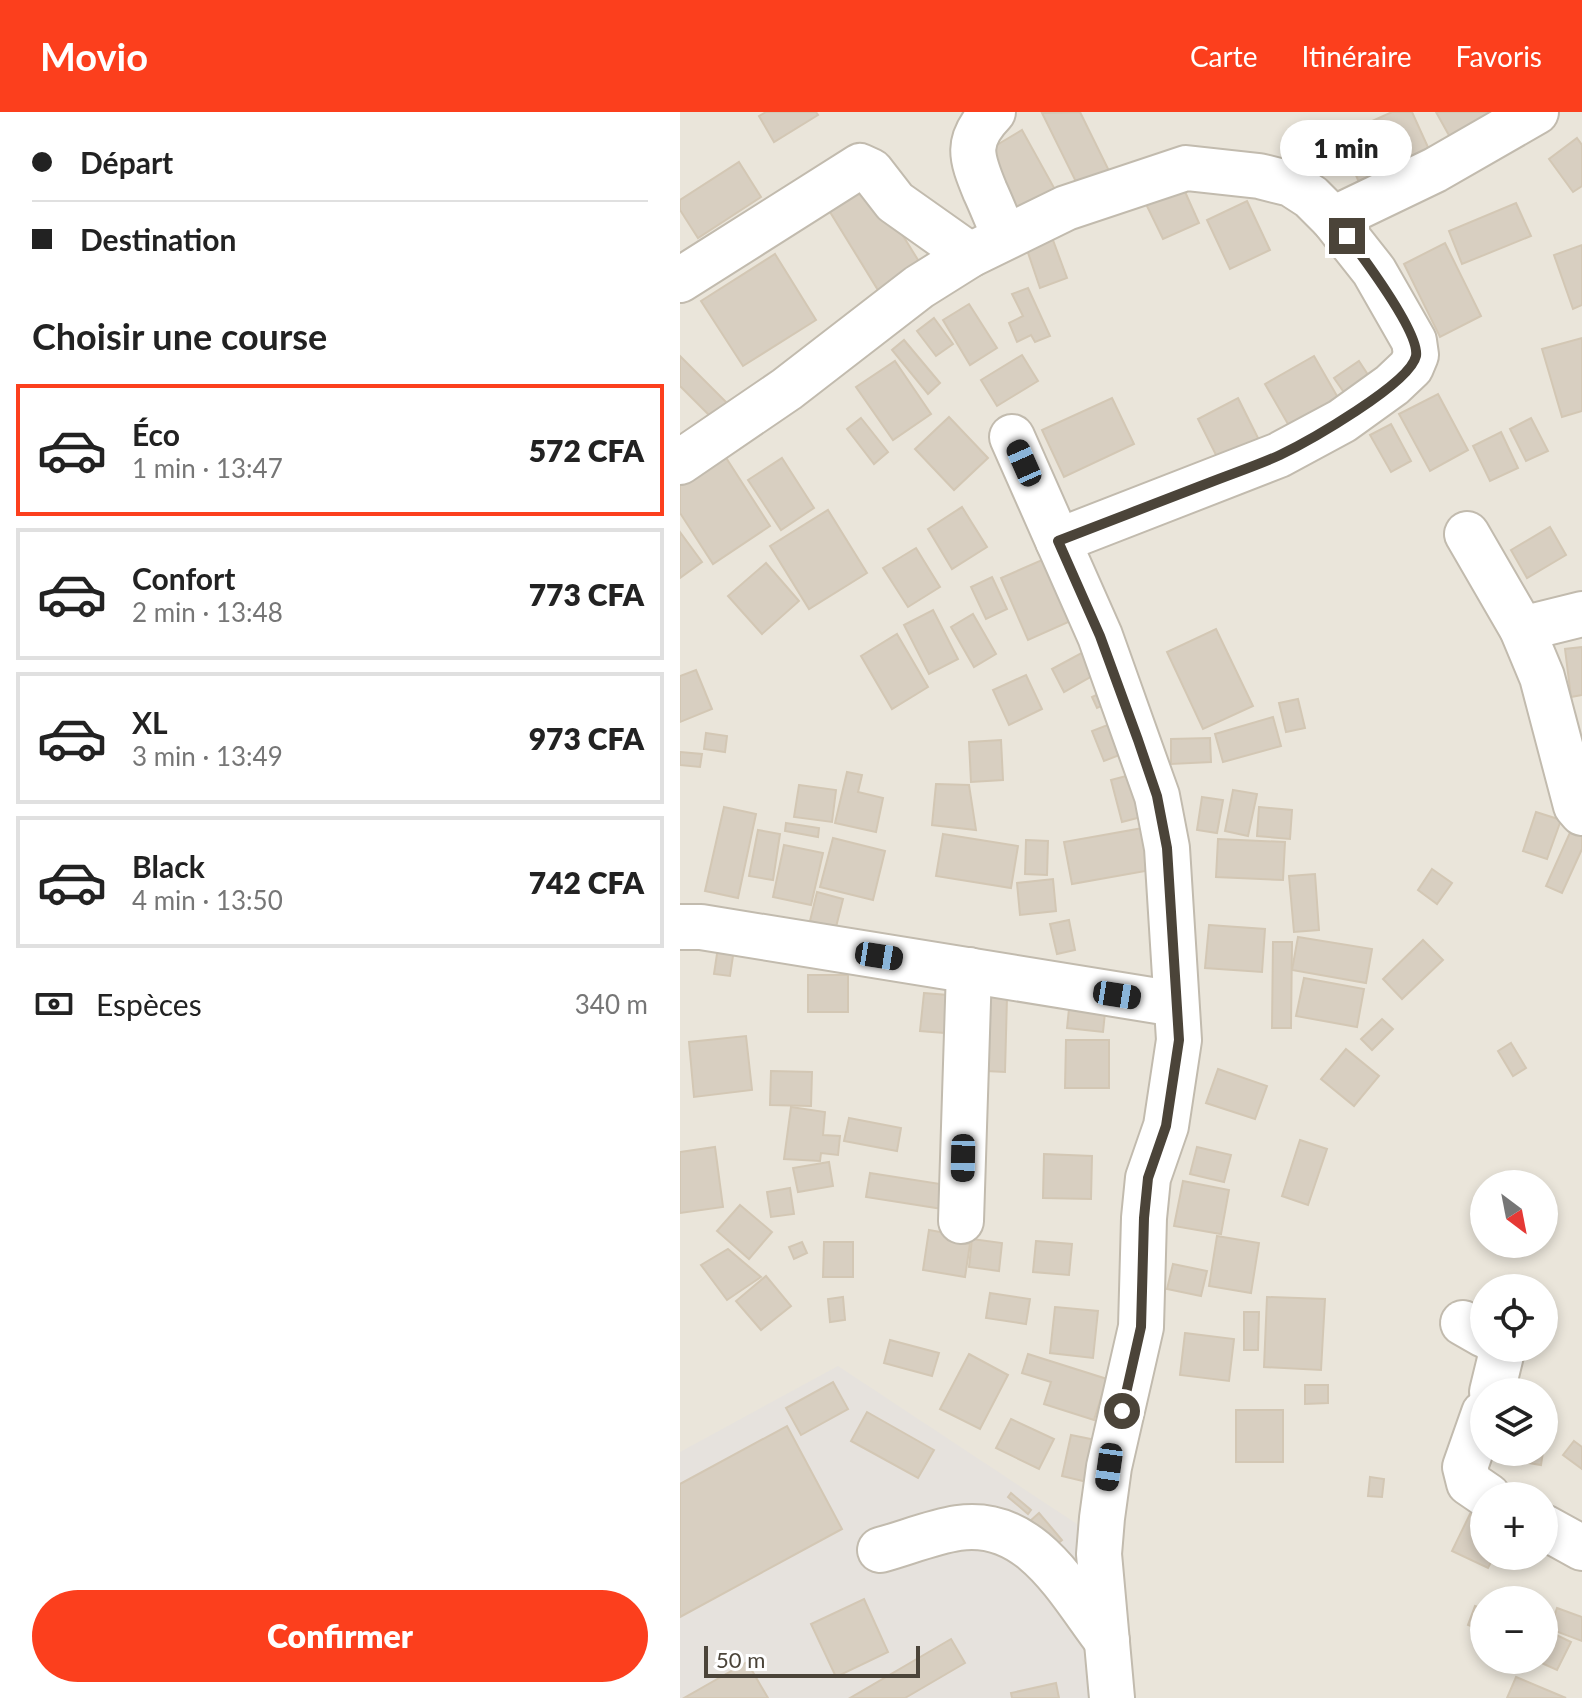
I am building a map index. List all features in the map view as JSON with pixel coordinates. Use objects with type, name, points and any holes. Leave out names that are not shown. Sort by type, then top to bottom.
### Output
[{"type":"street","points":[[987,246],[972,159],[973,141],[982,123],[993,112]]},
{"type":"street","points":[[1333,219],[1435,170],[1536,112]]},
{"type":"street","points":[[680,280],[860,166],[871,171],[895,202],[987,246]]},
{"type":"street","points":[[680,462],[787,389],[919,287],[987,246],[1066,208],[1186,168],[1259,176],[1291,184],[1311,197],[1333,219],[1374,271],[1414,341],[1416,355],[1411,367],[1392,385],[1342,421],[1279,455],[1058,541]]},
{"type":"street","points":[[1012,437],[1100,636],[1157,796],[1167,848],[1179,1040],[1166,1126],[1148,1178],[1141,1327],[1109,1467],[1102,1518],[1099,1554],[1112,1698]]},
{"type":"street","points":[[1467,534],[1522,629],[1542,677],[1576,806],[1582,813]]},
{"type":"street","points":[[1522,629],[1582,614]]},
{"type":"street","points":[[680,927],[701,927],[1176,1004]]},
{"type":"street","points":[[961,1221],[969,970]]},
{"type":"street","points":[[1470,1453],[1465,1467],[1470,1484]]},
{"type":"street","points":[[880,1550],[960,1528],[1000,1530],[1041,1554],[1107,1641]]},
{"type":"street","points":[[1558,1535],[1582,1548]]},
{"type":"shaded area","points":[[680,112],[1582,112],[1582,1698],[680,1698]]},
{"type":"shaded area","points":[[838,1366],[1086,1530],[1100,1698],[680,1698],[680,1452]]},
{"type":"building","points":[[766,112],[816,112],[818,115],[774,142],[759,116]]},
{"type":"building","points":[[1080,112],[1115,183],[1084,198],[1042,113]]},
{"type":"building","points":[[1392,112],[1412,112],[1432,156],[1361,187],[1339,136]]},
{"type":"building","points":[[1436,112],[1510,112],[1455,146]]},
{"type":"building","points":[[1022,130],[1063,204],[1026,225],[985,152]]},
{"type":"building","points":[[1577,138],[1582,145],[1582,186],[1573,192],[1549,159]]},
{"type":"building","points":[[739,162],[761,197],[698,238],[680,210],[680,200]]},
{"type":"building","points":[[864,173],[923,268],[881,295],[822,199]]},
{"type":"building","points":[[1182,185],[1199,223],[1163,239],[1145,202]]},
{"type":"building","points":[[1247,201],[1270,250],[1230,269],[1207,220]]},
{"type":"building","points":[[1516,203],[1531,236],[1462,264],[1449,231]]},
{"type":"building","points":[[1050,232],[1067,278],[1040,288],[1024,241]]},
{"type":"building","points":[[1445,243],[1481,316],[1440,337],[1404,264]]},
{"type":"building","points":[[1582,245],[1582,305],[1573,309],[1554,255]]},
{"type":"building","points":[[775,254],[816,320],[743,366],[701,301]]},
{"type":"building","points":[[1028,288],[1050,336],[1035,342],[1031,335],[1017,342],[1009,323],[1023,316],[1012,294]]},
{"type":"building","points":[[969,304],[997,348],[970,365],[943,320]]},
{"type":"building","points":[[934,318],[953,344],[936,356],[917,331]]},
{"type":"building","points":[[1582,338],[1582,411],[1562,417],[1542,349]]},
{"type":"building","points":[[904,340],[940,383],[928,394],[892,350]]},
{"type":"building","points":[[1022,355],[1038,381],[997,406],[981,380]]},
{"type":"building","points":[[680,356],[733,409],[718,424],[680,386]]},
{"type":"building","points":[[1314,356],[1345,410],[1296,438],[1265,384]]},
{"type":"building","points":[[895,361],[931,414],[893,440],[856,387]]},
{"type":"building","points":[[1359,361],[1374,384],[1350,401],[1334,378]]},
{"type":"building","points":[[1438,394],[1468,450],[1430,471],[1399,414]]},
{"type":"building","points":[[1112,398],[1134,444],[1064,477],[1042,430]]},
{"type":"building","points":[[1238,398],[1264,450],[1224,471],[1198,419]]},
{"type":"building","points":[[949,417],[988,458],[954,490],[915,449]]},
{"type":"building","points":[[861,418],[888,452],[874,464],[847,429]]},
{"type":"building","points":[[1531,418],[1548,451],[1526,461],[1510,429]]},
{"type":"building","points":[[1391,424],[1411,461],[1391,472],[1370,435]]},
{"type":"building","points":[[1501,432],[1518,468],[1490,481],[1473,446]]},
{"type":"building","points":[[723,453],[770,526],[713,564],[680,513],[680,481]]},
{"type":"building","points":[[782,458],[814,508],[781,530],[748,480]]},
{"type":"building","points":[[962,507],[987,547],[952,569],[928,529]]},
{"type":"building","points":[[828,510],[867,573],[809,609],[770,546]]},
{"type":"building","points":[[1550,527],[1566,555],[1527,578],[1511,550]]},
{"type":"building","points":[[680,532],[702,562],[680,578]]},
{"type":"building","points":[[916,548],[940,587],[908,607],[883,568]]},
{"type":"building","points":[[1058,553],[1084,615],[1028,640],[1001,578]]},
{"type":"building","points":[[766,563],[799,601],[762,634],[728,596]]},
{"type":"building","points":[[992,577],[1007,609],[986,619],[971,587]]},
{"type":"building","points":[[933,610],[958,659],[929,674],[904,625]]},
{"type":"building","points":[[973,614],[996,654],[974,667],[951,627]]},
{"type":"building","points":[[1216,629],[1253,706],[1203,729],[1167,652]]},
{"type":"building","points":[[897,634],[928,687],[892,709],[861,656]]},
{"type":"building","points":[[1582,647],[1582,695],[1571,697],[1565,649]]},
{"type":"building","points":[[1087,650],[1099,672],[1064,692],[1052,669]]},
{"type":"building","points":[[696,670],[712,709],[680,722],[680,676]]},
{"type":"building","points":[[1026,675],[1042,709],[1009,725],[993,690]]},
{"type":"building","points":[[1105,691],[1110,702],[1097,708],[1092,697]]},
{"type":"building","points":[[1298,699],[1305,728],[1286,732],[1279,703]]},
{"type":"building","points":[[1273,717],[1281,746],[1223,762],[1215,734]]},
{"type":"building","points":[[1118,721],[1130,751],[1104,761],[1092,731]]},
{"type":"building","points":[[706,733],[727,736],[725,752],[704,749]]},
{"type":"building","points":[[1210,738],[1211,762],[1171,764],[1171,739]]},
{"type":"building","points":[[1001,740],[1003,780],[971,782],[969,742]]},
{"type":"building","points":[[680,752],[702,754],[700,767],[680,765]]},
{"type":"building","points":[[847,772],[862,775],[858,792],[883,798],[876,832],[835,823]]},
{"type":"building","points":[[1134,774],[1145,816],[1122,822],[1111,780]]},
{"type":"building","points":[[936,784],[969,785],[976,830],[932,825]]},
{"type":"building","points":[[799,785],[836,790],[832,822],[794,817]]},
{"type":"building","points":[[1233,790],[1257,794],[1248,836],[1225,831]]},
{"type":"building","points":[[1202,797],[1223,800],[1217,833],[1197,830]]},
{"type":"building","points":[[724,807],[756,814],[738,898],[705,891]]},
{"type":"building","points":[[1259,807],[1292,810],[1290,839],[1257,836]]},
{"type":"building","points":[[1536,812],[1561,820],[1547,859],[1523,851]]},
{"type":"building","points":[[786,823],[819,828],[818,837],[785,831]]},
{"type":"building","points":[[1143,828],[1151,870],[1072,884],[1064,842]]},
{"type":"building","points":[[1572,828],[1582,833],[1582,849],[1562,893],[1546,886]]},
{"type":"building","points":[[758,830],[780,834],[773,880],[749,876]]},
{"type":"building","points":[[943,834],[1018,846],[1011,888],[936,876]]},
{"type":"building","points":[[833,838],[885,851],[873,900],[820,887]]},
{"type":"building","points":[[1218,839],[1285,842],[1283,880],[1216,877]]},
{"type":"building","points":[[1026,840],[1048,841],[1047,875],[1025,874]]},
{"type":"building","points":[[784,845],[823,853],[811,905],[773,897]]},
{"type":"building","points":[[1432,869],[1452,883],[1437,904],[1418,890]]},
{"type":"building","points":[[1315,874],[1319,930],[1294,932],[1289,876]]},
{"type":"building","points":[[1053,879],[1056,911],[1020,915],[1017,883]]},
{"type":"building","points":[[817,892],[843,899],[836,927],[810,921]]},
{"type":"building","points":[[1069,920],[1075,950],[1057,954],[1050,924]]},
{"type":"building","points":[[1209,925],[1265,929],[1262,972],[1205,968]]},
{"type":"building","points":[[1298,937],[1372,949],[1366,983],[1292,970]]},
{"type":"building","points":[[1423,940],[1443,960],[1402,999],[1383,979]]},
{"type":"building","points":[[1273,942],[1292,942],[1291,1028],[1272,1028]]},
{"type":"building","points":[[718,947],[734,949],[730,976],[714,974]]},
{"type":"building","points":[[808,975],[848,975],[848,1012],[808,1012]]},
{"type":"building","points":[[1304,978],[1364,989],[1357,1027],[1296,1016]]},
{"type":"building","points":[[924,993],[960,996],[957,1034],[920,1031]]},
{"type":"building","points":[[988,996],[1007,997],[1005,1072],[986,1071]]},
{"type":"building","points":[[1070,999],[1106,1003],[1103,1032],[1067,1028]]},
{"type":"building","points":[[1382,1019],[1393,1029],[1372,1050],[1361,1039]]},
{"type":"building","points":[[746,1036],[752,1090],[694,1097],[689,1042]]},
{"type":"building","points":[[1066,1040],[1109,1040],[1109,1088],[1065,1088]]},
{"type":"building","points":[[1511,1043],[1526,1068],[1513,1076],[1498,1051]]},
{"type":"building","points":[[1346,1049],[1379,1076],[1354,1106],[1321,1079]]},
{"type":"building","points":[[1218,1069],[1267,1086],[1255,1119],[1206,1103]]},
{"type":"building","points":[[771,1071],[812,1072],[811,1106],[770,1105]]},
{"type":"building","points":[[791,1107],[825,1112],[823,1135],[840,1136],[838,1155],[821,1153],[820,1161],[784,1159]]},
{"type":"building","points":[[849,1118],[901,1128],[897,1151],[844,1141]]},
{"type":"building","points":[[1300,1140],[1327,1149],[1308,1205],[1282,1196]]},
{"type":"building","points":[[715,1147],[723,1207],[680,1213],[680,1152]]},
{"type":"building","points":[[1197,1147],[1231,1155],[1224,1182],[1190,1174]]},
{"type":"building","points":[[1044,1154],[1092,1156],[1091,1199],[1043,1198]]},
{"type":"building","points":[[829,1162],[833,1186],[798,1192],[793,1168]]},
{"type":"building","points":[[870,1173],[953,1186],[949,1210],[866,1197]]},
{"type":"building","points":[[1183,1181],[1229,1190],[1221,1234],[1174,1226]]},
{"type":"building","points":[[790,1188],[794,1214],[771,1217],[767,1192]]},
{"type":"building","points":[[740,1205],[772,1232],[749,1259],[717,1231]]},
{"type":"building","points":[[929,1230],[952,1234],[951,1241],[970,1244],[965,1277],[923,1270]]},
{"type":"building","points":[[1217,1236],[1259,1243],[1251,1293],[1209,1286]]},
{"type":"building","points":[[972,1239],[1002,1243],[999,1271],[969,1267]]},
{"type":"building","points":[[1036,1241],[1072,1244],[1069,1275],[1033,1272]]},
{"type":"building","points":[[802,1242],[807,1253],[794,1259],[789,1247]]},
{"type":"building","points":[[824,1242],[853,1242],[853,1277],[823,1277]]},
{"type":"building","points":[[728,1249],[761,1277],[727,1300],[701,1265]]},
{"type":"building","points":[[1173,1264],[1207,1271],[1201,1296],[1167,1289]]},
{"type":"building","points":[[766,1276],[791,1306],[761,1330],[736,1301]]},
{"type":"building","points":[[990,1293],[1030,1299],[1026,1324],[986,1318]]},
{"type":"building","points":[[843,1297],[845,1320],[830,1322],[828,1299]]},
{"type":"building","points":[[1267,1297],[1325,1299],[1321,1370],[1264,1367]]},
{"type":"building","points":[[1055,1307],[1098,1311],[1093,1358],[1050,1353]]},
{"type":"building","points":[[1244,1312],[1259,1312],[1258,1350],[1244,1350]]},
{"type":"building","points":[[1185,1333],[1234,1339],[1229,1381],[1180,1375]]},
{"type":"building","points":[[890,1340],[939,1353],[932,1376],[884,1363]]},
{"type":"building","points":[[969,1354],[1008,1375],[980,1429],[940,1409]]},
{"type":"building","points":[[1028,1354],[1107,1379],[1094,1420],[1044,1404],[1051,1382],[1022,1373]]},
{"type":"building","points":[[833,1382],[848,1409],[801,1435],[786,1408]]},
{"type":"building","points":[[1305,1385],[1328,1385],[1328,1403],[1305,1404]]},
{"type":"building","points":[[1236,1410],[1283,1410],[1283,1462],[1236,1462]]},
{"type":"building","points":[[867,1412],[934,1450],[918,1478],[851,1441]]},
{"type":"building","points":[[1011,1419],[1054,1439],[1039,1469],[996,1448]]},
{"type":"building","points":[[787,1426],[842,1529],[680,1617],[680,1484]]},
{"type":"building","points":[[1071,1435],[1096,1440],[1087,1482],[1062,1476]]},
{"type":"building","points":[[1574,1441],[1582,1447],[1582,1469],[1563,1455]]},
{"type":"building","points":[[1370,1477],[1384,1479],[1382,1497],[1368,1496]]},
{"type":"building","points":[[1011,1493],[1031,1510],[1028,1514],[1008,1497]]},
{"type":"building","points":[[1039,1513],[1062,1540],[1052,1548],[1030,1521]]},
{"type":"building","points":[[1470,1514],[1470,1560],[1452,1551]]},
{"type":"building","points":[[864,1599],[888,1652],[836,1677],[811,1624]]},
{"type":"building","points":[[1558,1608],[1582,1617],[1582,1641],[1558,1632]]},
{"type":"building","points":[[1558,1636],[1571,1642],[1558,1668]]},
{"type":"building","points":[[951,1639],[965,1663],[905,1698],[850,1698]]},
{"type":"building","points":[[747,1662],[768,1698],[684,1698]]},
{"type":"building","points":[[1516,1677],[1566,1698],[1507,1698]]},
{"type":"building","points":[[1056,1683],[1059,1698],[1012,1698],[1011,1693]]},
{"type":"route","points":[[1122,1411],[1141,1327],[1148,1178],[1166,1126],[1179,1040],[1167,848],[1157,796],[1138,740],[1100,636],[1058,541],[1279,455],[1342,421],[1392,385],[1411,367],[1416,355],[1414,341],[1374,271],[1347,236]]}]
